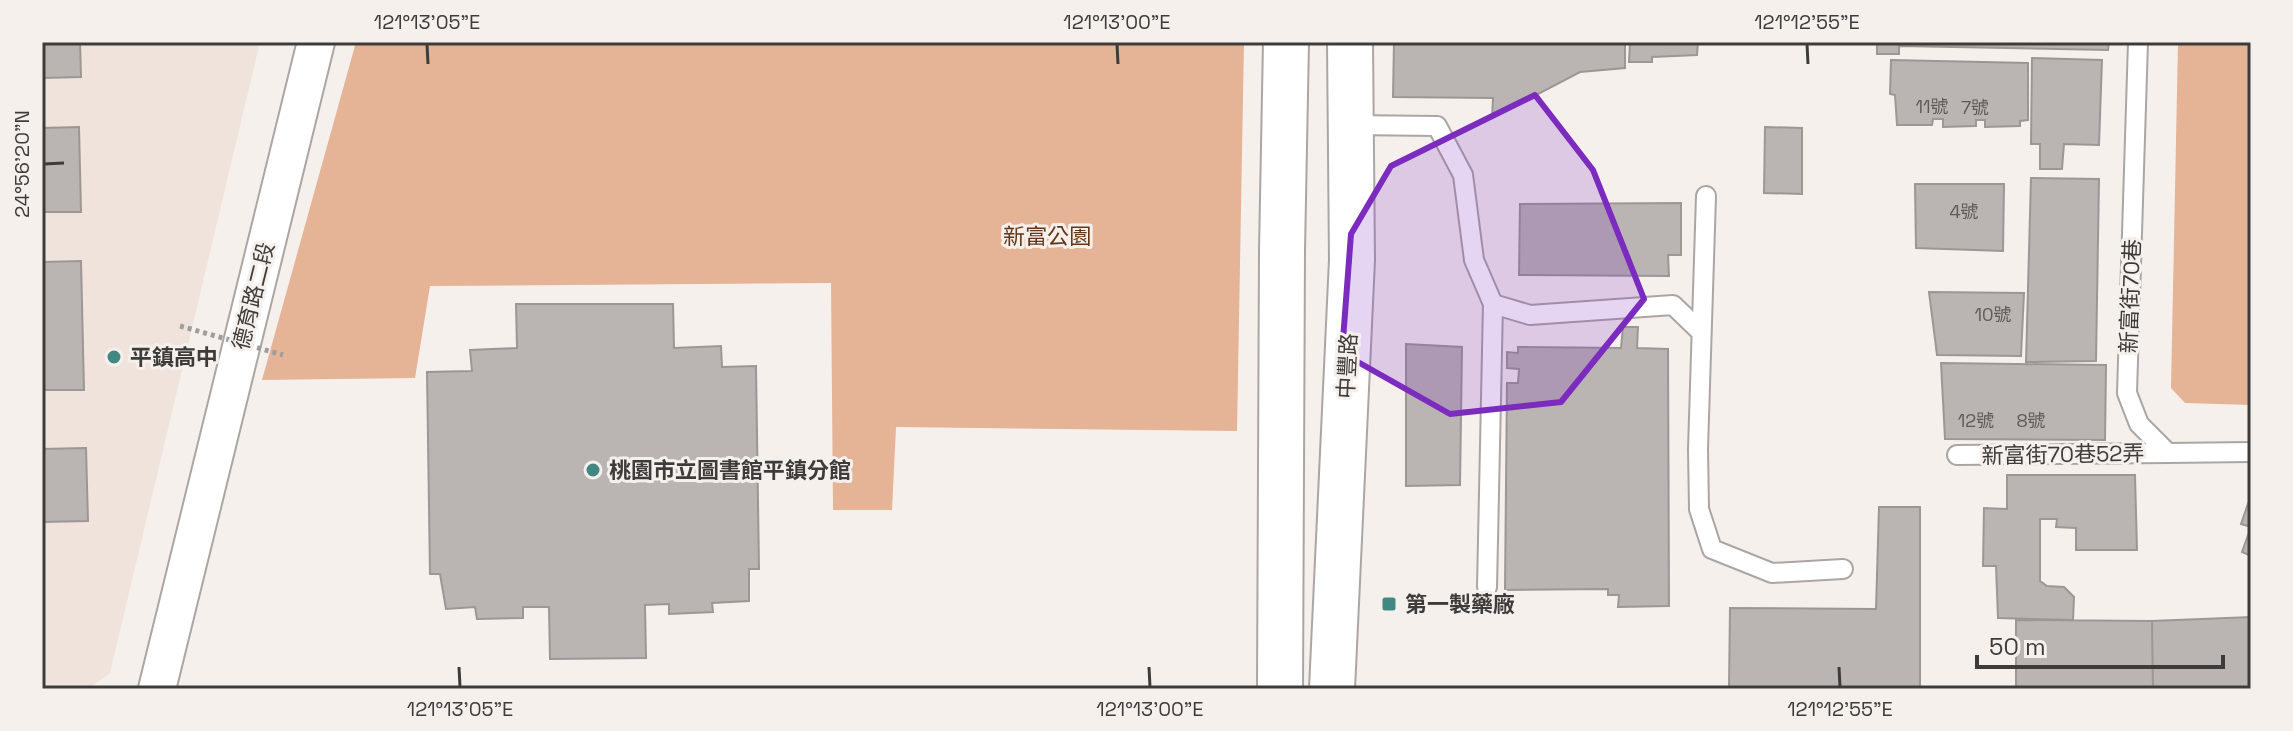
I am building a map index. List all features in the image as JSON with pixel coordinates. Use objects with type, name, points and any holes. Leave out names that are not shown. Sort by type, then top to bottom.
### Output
[{"type":"main road","points":[[1280,689],[1286,42]]},
{"type":"main road","name":"中豐路","points":[[1332,689],[1352,260],[1350,42]]},
{"type":"main road","points":[[1284,125],[1349,125]]},
{"type":"street","name":"德育路二段","points":[[157,689],[316,42]]},
{"type":"lane","name":"新富街70巷","points":[[2138,42],[2127,393],[2139,424],[2168,453]]},
{"type":"lane","points":[[1349,125],[1437,126],[1463,175],[1474,260],[1493,304],[1487,587]]},
{"type":"lane","points":[[1706,196],[1700,331],[1699,509],[1712,549],[1772,573],[1843,569]]},
{"type":"lane","points":[[1493,304],[1530,315],[1673,305],[1700,331]]},
{"type":"lane","points":[[2168,453],[2251,452]]},
{"type":"lane","name":"新富街70巷52弄","points":[[1957,455],[2168,453]]},
{"type":"path","points":[[180,326],[283,355]]},
{"type":"highlighted area","points":[[1535,95],[1593,170],[1644,299],[1561,402],[1450,414],[1342,353],[1351,234],[1391,166]]},
{"type":"shaded area","name":"平鎮高中","points":[[42,42],[260,42],[110,673],[88,689],[42,689]]},
{"type":"green space","name":"新富公園","points":[[356,42],[1244,42],[1237,431],[896,427],[892,510],[833,510],[831,283],[430,286],[415,378],[262,380]]},
{"type":"green space","points":[[2178,42],[2251,42],[2251,405],[2185,403],[2171,388]]},
{"type":"building","points":[[42,42],[80,42],[81,77],[42,78]]},
{"type":"building","points":[[1394,42],[1625,42],[1625,68],[1580,72],[1492,118],[1493,98],[1393,97]]},
{"type":"building","points":[[1630,42],[1698,42],[1697,55],[1652,57],[1652,62],[1629,62]]},
{"type":"building","points":[[1877,42],[2109,42],[2108,50],[1899,46],[1899,54],[1877,54]]},
{"type":"building","points":[[2032,58],[2102,60],[2099,145],[2064,144],[2062,169],[2040,169],[2040,144],[2031,144]]},
{"type":"building","points":[[1891,60],[2028,63],[2028,120],[2020,121],[2020,126],[1985,127],[1985,120],[1976,120],[1976,126],[1943,127],[1943,119],[1933,119],[1932,125],[1897,125],[1895,95],[1890,94]]},
{"type":"building","points":[[79,127],[81,212],[42,212],[42,128]]},
{"type":"building","points":[[1765,127],[1802,128],[1802,194],[1764,193]]},
{"type":"building","points":[[2031,178],[2099,179],[2096,361],[2026,362]]},
{"type":"building","points":[[1915,184],[2004,184],[2003,251],[1916,248]]},
{"type":"building","points":[[1681,203],[1681,255],[1668,255],[1669,276],[1519,275],[1520,204]]},
{"type":"building","points":[[81,261],[84,390],[42,390],[42,262]]},
{"type":"building","points":[[1929,292],[2024,293],[2021,356],[1937,355]]},
{"type":"building","name":"桃園市立圖書館平鎮分館","points":[[516,304],[673,304],[674,348],[721,346],[722,367],[756,366],[759,569],[749,569],[749,601],[712,603],[713,612],[669,614],[669,604],[645,605],[646,658],[550,659],[549,607],[523,607],[523,618],[477,619],[475,607],[446,609],[440,574],[430,574],[427,372],[472,371],[470,350],[517,348]]},
{"type":"building","points":[[1623,327],[1638,327],[1637,348],[1668,349],[1669,606],[1618,607],[1619,595],[1608,595],[1608,589],[1505,590],[1507,383],[1518,383],[1519,369],[1507,368],[1507,352],[1518,353],[1518,347],[1621,348]]},
{"type":"building","points":[[1406,344],[1462,347],[1460,485],[1406,486]]},
{"type":"building","points":[[1941,363],[2106,365],[2105,440],[1945,439]]},
{"type":"building","points":[[86,448],[88,521],[42,522],[42,449]]},
{"type":"building","points":[[2007,475],[2135,475],[2137,550],[2076,550],[2076,528],[2056,527],[2057,519],[2040,519],[2040,581],[2047,586],[2064,587],[2074,597],[2073,620],[1998,618],[1996,566],[1983,566],[1984,508],[2007,509]]},
{"type":"building","points":[[2251,495],[2251,527],[2241,524]]},
{"type":"building","points":[[1879,507],[1920,507],[1920,689],[1729,689],[1730,608],[1876,609]]},
{"type":"building","points":[[2251,527],[2251,556],[2242,552]]},
{"type":"building","points":[[2251,617],[2251,689],[2153,689],[2152,621]]},
{"type":"building","points":[[2016,620],[2152,621],[2153,689],[2016,689]]},
{"type":"place","name":"平鎮高中","points":[[114,357]]},
{"type":"place","name":"桃園市立圖書館平鎮分館","points":[[593,470]]},
{"type":"place","name":"第一製藥廠","points":[[1389,604]]}]
